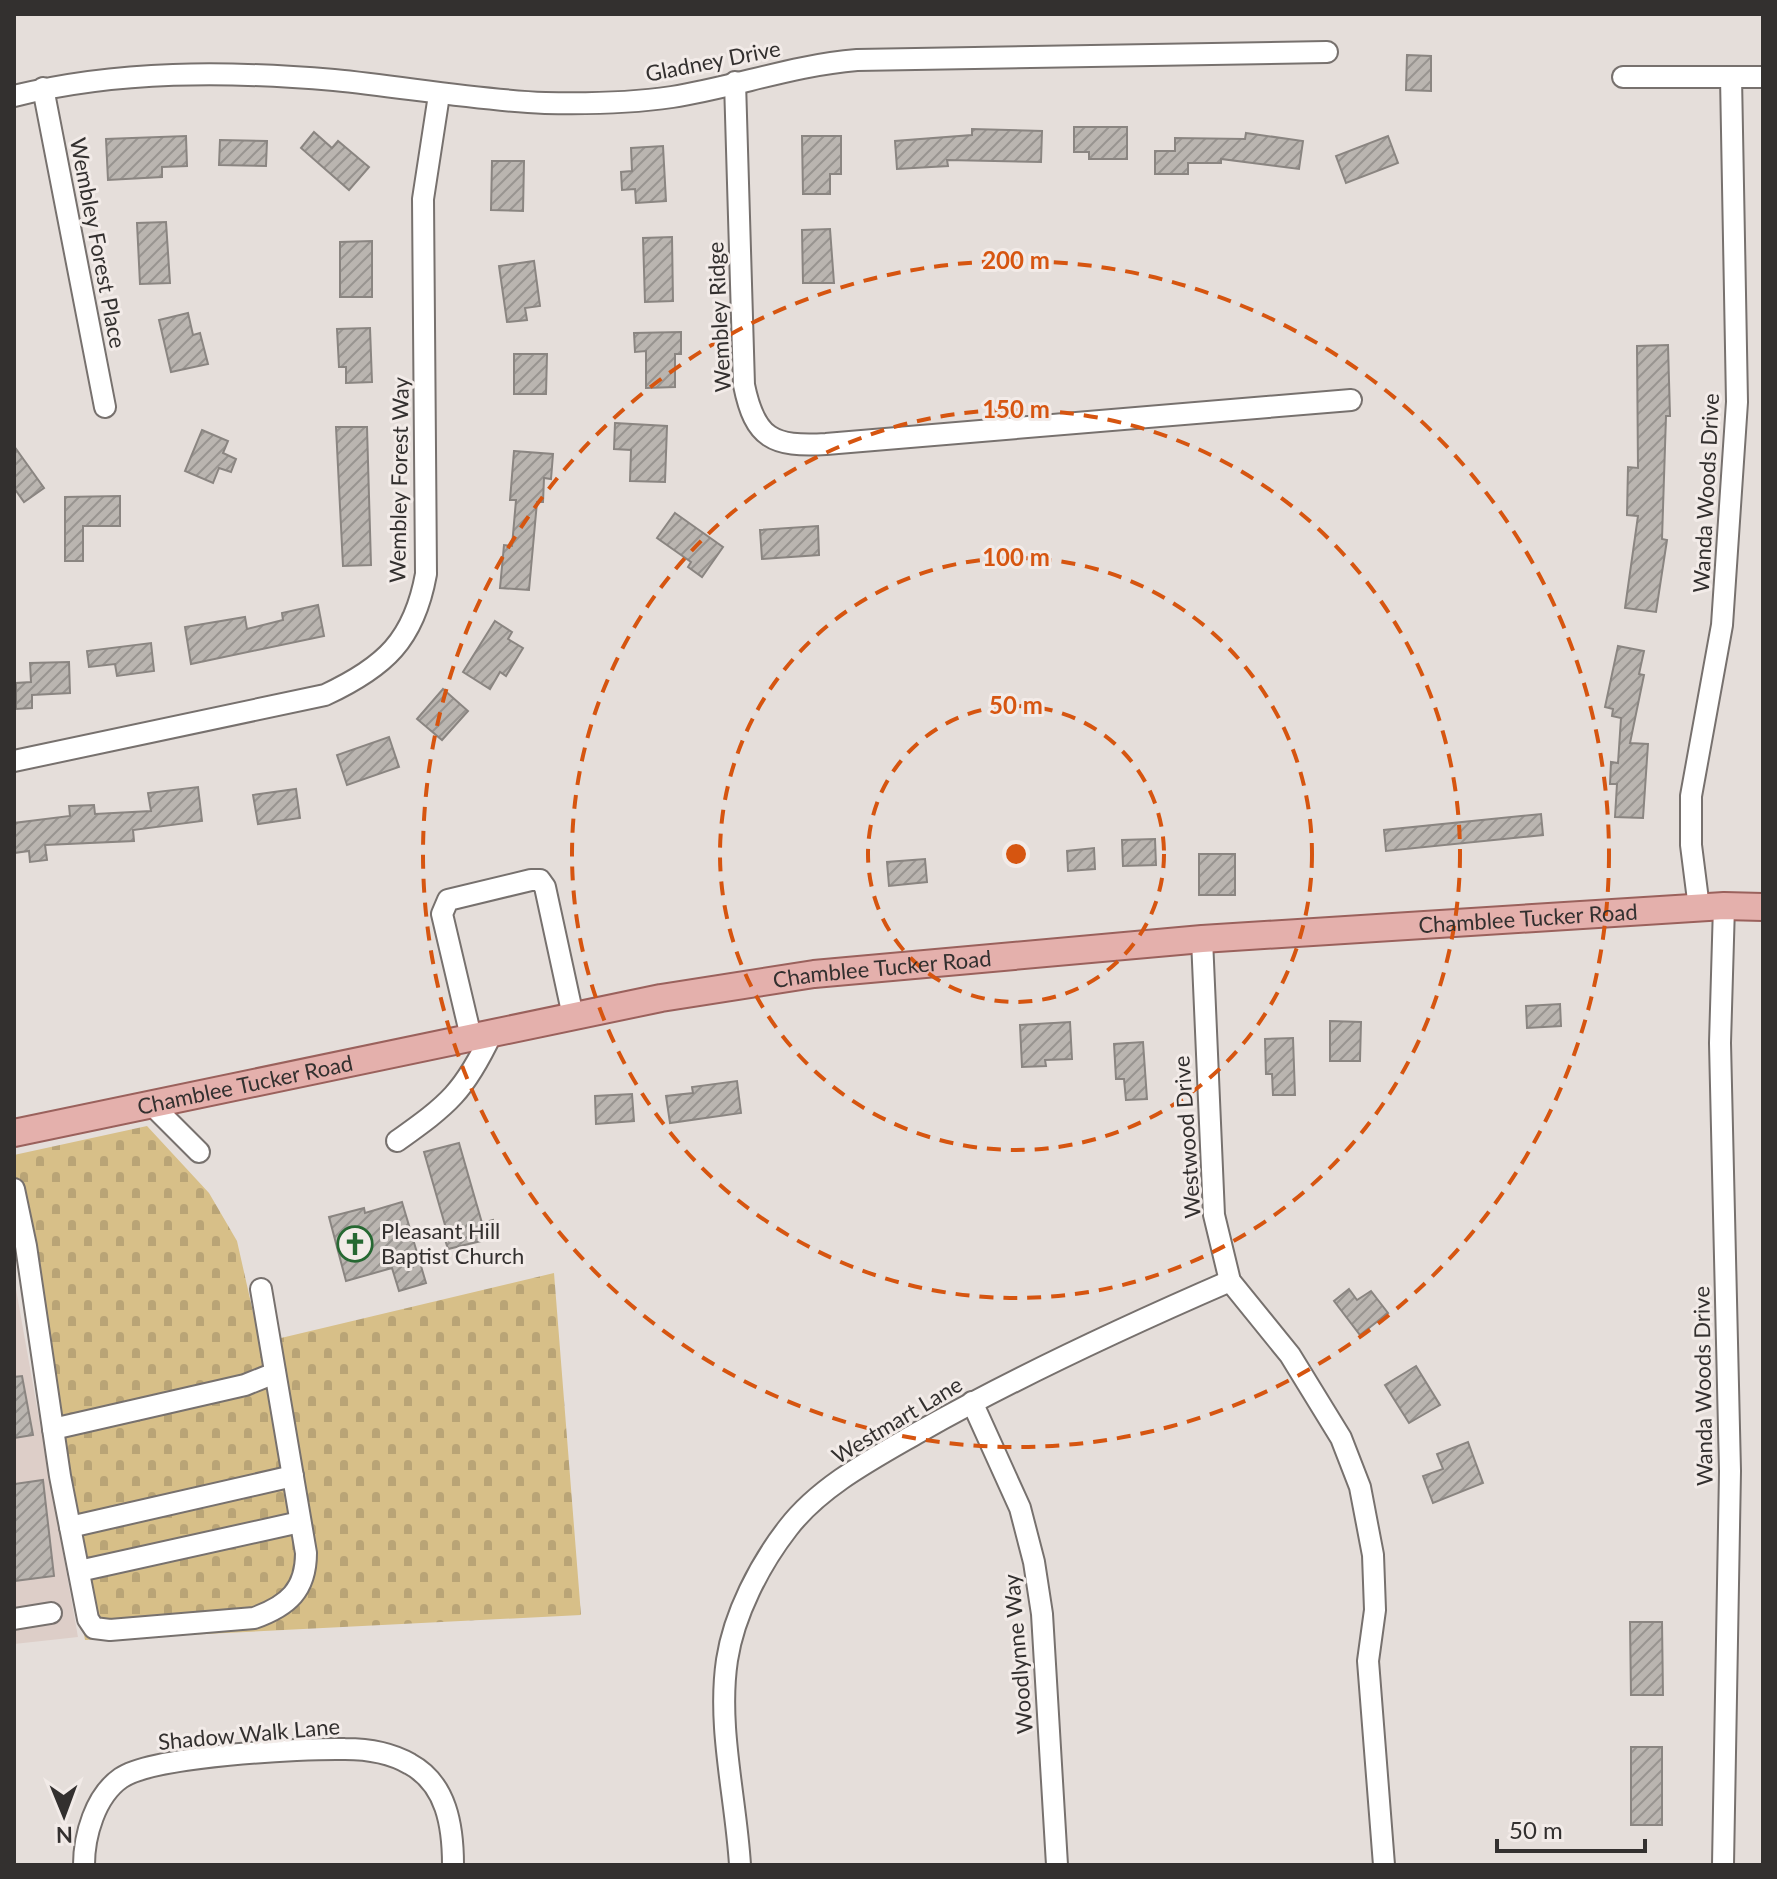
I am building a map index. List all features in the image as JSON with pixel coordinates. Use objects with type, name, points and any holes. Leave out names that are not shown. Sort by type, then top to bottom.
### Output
[{"type":"main road","name":"Chamblee Tucker Road","points":[[14,1133],[661,998],[814,974],[1202,939],[1711,907],[1763,907]]},
{"type":"street","name":"Gladney Drive","points":[[14,96],[43,88],[113,78],[244,74],[337,81],[439,95],[546,103],[614,102],[673,97],[818,63],[857,60],[1327,52]]},
{"type":"street","points":[[1623,77],[1763,77]]},
{"type":"street","name":"Wanda Woods Drive","points":[[1723,1865],[1730,1471],[1720,1043],[1711,907],[1691,845],[1691,796],[1722,625],[1737,402],[1731,77]]},
{"type":"street","name":"Wembley Ridge","points":[[735,82],[744,385],[750,415],[763,434],[792,446],[1351,400]]},
{"type":"street","name":"Wembley Forest Place","points":[[43,88],[105,407]]},
{"type":"street","name":"Wembley Forest Way","points":[[14,761],[325,695],[364,677],[395,651],[419,609],[426,574],[423,199],[439,95]]},
{"type":"street","points":[[397,1141],[453,1099],[474,1072],[481,1035],[442,914],[448,900],[540,880],[545,887],[573,1016]]},
{"type":"street","name":"Westwood Drive","points":[[1202,939],[1214,1215],[1230,1281],[1290,1355],[1341,1438],[1360,1487],[1373,1555],[1375,1610],[1368,1661],[1384,1865]]},
{"type":"street","points":[[151,1104],[199,1152]]},
{"type":"street","points":[[14,1189],[26,1246],[70,1527],[88,1619],[94,1628],[110,1630],[254,1618],[275,1611],[291,1600],[299,1588],[306,1571],[300,1522],[261,1289]]},
{"type":"street","name":"Westmart Lane","points":[[740,1865],[727,1748],[726,1662],[733,1631],[749,1593],[788,1528],[816,1501],[869,1460],[972,1402],[1139,1320],[1230,1281]]},
{"type":"street","points":[[53,1429],[245,1385],[275,1373]]},
{"type":"street","name":"Woodlynne Way","points":[[972,1402],[1020,1508],[1034,1562],[1042,1614],[1057,1865]]},
{"type":"street","points":[[70,1527],[293,1476]]},
{"type":"street","points":[[79,1571],[300,1522]]},
{"type":"street","points":[[14,1619],[51,1613]]},
{"type":"street","name":"Shadow Walk Lane","points":[[84,1865],[84,1842],[107,1793],[120,1778],[145,1766],[180,1760],[345,1749],[388,1755],[412,1764],[429,1780],[445,1802],[453,1834],[453,1865]]},
{"type":"shaded area","points":[[14,1278],[78,1637],[14,1644]]},
{"type":"green space","points":[[147,1126],[209,1193],[237,1241],[260,1343],[554,1273],[581,1615],[85,1640],[14,1238],[14,1155]]},
{"type":"building","points":[[1407,55],[1431,56],[1431,91],[1406,90]]},
{"type":"building","points":[[1074,127],[1127,127],[1127,159],[1089,159],[1089,152],[1074,152]]},
{"type":"building","points":[[972,129],[1042,131],[1041,162],[947,160],[948,166],[897,169],[895,141],[972,135]]},
{"type":"building","points":[[314,132],[332,148],[338,141],[369,167],[349,190],[301,148]]},
{"type":"building","points":[[1246,133],[1303,141],[1299,169],[1221,159],[1221,163],[1188,163],[1188,174],[1155,174],[1155,151],[1175,151],[1175,138],[1245,139]]},
{"type":"building","points":[[186,136],[187,166],[162,167],[162,177],[108,180],[106,139]]},
{"type":"building","points":[[802,136],[841,136],[841,174],[830,174],[830,194],[803,194]]},
{"type":"building","points":[[1388,136],[1398,163],[1346,183],[1336,156]]},
{"type":"building","points":[[220,140],[267,141],[266,166],[219,165]]},
{"type":"building","points":[[663,146],[666,201],[636,203],[635,189],[622,190],[621,172],[632,171],[631,148]]},
{"type":"building","points":[[492,161],[524,161],[523,211],[491,210]]},
{"type":"building","points":[[166,222],[170,283],[140,284],[137,223]]},
{"type":"building","points":[[830,229],[834,283],[803,283],[802,230]]},
{"type":"building","points":[[672,237],[673,301],[645,302],[643,238]]},
{"type":"building","points":[[372,241],[372,297],[340,297],[340,242]]},
{"type":"building","points":[[534,261],[540,306],[525,308],[527,320],[507,322],[499,266]]},
{"type":"building","points":[[188,313],[193,335],[200,333],[208,364],[171,372],[159,320]]},
{"type":"building","points":[[370,328],[372,382],[346,383],[346,367],[339,367],[337,329]]},
{"type":"building","points":[[681,332],[681,354],[675,354],[675,387],[646,388],[646,351],[635,352],[634,333]]},
{"type":"building","points":[[1668,345],[1670,416],[1666,416],[1662,539],[1667,540],[1656,612],[1625,608],[1638,516],[1627,515],[1628,467],[1638,468],[1637,346]]},
{"type":"building","points":[[514,354],[547,354],[546,394],[514,394]]},
{"type":"building","points":[[615,423],[667,426],[665,482],[630,481],[631,450],[614,449]]},
{"type":"building","points":[[336,427],[367,427],[371,565],[343,566]]},
{"type":"building","points":[[202,430],[228,441],[223,453],[236,459],[231,472],[219,468],[213,483],[185,471]]},
{"type":"building","points":[[14,446],[44,488],[24,502],[14,488]]},
{"type":"building","points":[[514,451],[553,454],[551,479],[544,478],[543,502],[537,502],[529,590],[500,588],[504,545],[512,546],[516,500],[510,500]]},
{"type":"building","points":[[120,496],[120,526],[83,526],[83,561],[65,561],[65,497]]},
{"type":"building","points":[[675,513],[723,547],[702,577],[688,567],[691,562],[657,538]]},
{"type":"building","points":[[818,526],[819,555],[762,559],[760,530]]},
{"type":"building","points":[[318,605],[324,636],[191,664],[185,627],[245,617],[247,629],[283,620],[282,613]]},
{"type":"building","points":[[495,621],[512,632],[508,639],[523,648],[506,676],[500,672],[490,689],[463,672]]},
{"type":"building","points":[[151,643],[154,671],[117,676],[115,664],[89,667],[87,651]]},
{"type":"building","points":[[1618,646],[1644,651],[1639,674],[1644,675],[1630,743],[1648,744],[1643,818],[1615,817],[1617,784],[1610,784],[1611,762],[1618,763],[1621,718],[1612,716],[1613,709],[1605,707]]},
{"type":"building","points":[[69,662],[70,693],[32,695],[32,708],[16,709],[16,683],[31,682],[30,663]]},
{"type":"building","points":[[443,689],[468,711],[442,740],[417,719]]},
{"type":"building","points":[[389,737],[399,767],[347,785],[337,755]]},
{"type":"building","points":[[198,787],[202,821],[133,830],[134,841],[45,845],[47,860],[30,862],[29,851],[14,853],[14,823],[70,816],[69,806],[94,805],[95,814],[151,811],[148,793]]},
{"type":"building","points":[[296,789],[300,818],[258,824],[253,795]]},
{"type":"building","points":[[1541,814],[1543,835],[1386,851],[1384,830]]},
{"type":"building","points":[[1155,839],[1156,865],[1123,866],[1122,840]]},
{"type":"building","points":[[1094,848],[1095,869],[1068,871],[1067,851]]},
{"type":"building","points":[[1199,854],[1235,854],[1235,895],[1199,895]]},
{"type":"building","points":[[925,859],[927,882],[889,886],[887,862]]},
{"type":"building","points":[[1560,1004],[1561,1026],[1527,1028],[1526,1006]]},
{"type":"building","points":[[1330,1021],[1361,1022],[1360,1061],[1330,1061]]},
{"type":"building","points":[[1070,1022],[1072,1059],[1045,1060],[1046,1066],[1022,1067],[1020,1025]]},
{"type":"building","points":[[1293,1038],[1295,1095],[1273,1095],[1272,1074],[1266,1074],[1265,1039]]},
{"type":"building","points":[[1143,1042],[1147,1099],[1126,1100],[1124,1079],[1116,1079],[1114,1044]]},
{"type":"building","points":[[737,1081],[741,1113],[670,1123],[666,1096],[693,1093],[692,1087]]},
{"type":"building","points":[[632,1094],[634,1121],[596,1124],[595,1096]]},
{"type":"building","points":[[459,1143],[482,1223],[493,1220],[498,1237],[448,1249],[443,1233],[447,1232],[424,1152]]},
{"type":"building","points":[[402,1202],[426,1283],[399,1291],[392,1268],[346,1281],[329,1217],[364,1208],[365,1213]]},
{"type":"building","points":[[1349,1289],[1357,1300],[1371,1291],[1388,1313],[1360,1335],[1334,1301]]},
{"type":"building","points":[[1416,1366],[1440,1405],[1409,1423],[1385,1385]]},
{"type":"building","points":[[22,1376],[33,1435],[14,1438],[14,1377]]},
{"type":"building","points":[[1468,1442],[1483,1483],[1433,1503],[1423,1476],[1443,1469],[1437,1454]]},
{"type":"building","points":[[43,1480],[54,1576],[14,1581],[14,1484]]},
{"type":"building","points":[[1630,1622],[1662,1622],[1663,1695],[1631,1695]]},
{"type":"building","points":[[1631,1747],[1662,1747],[1662,1825],[1631,1825]]},
{"type":"place","name":"Pleasant Hill Baptist Church","points":[[355,1244]]}]
